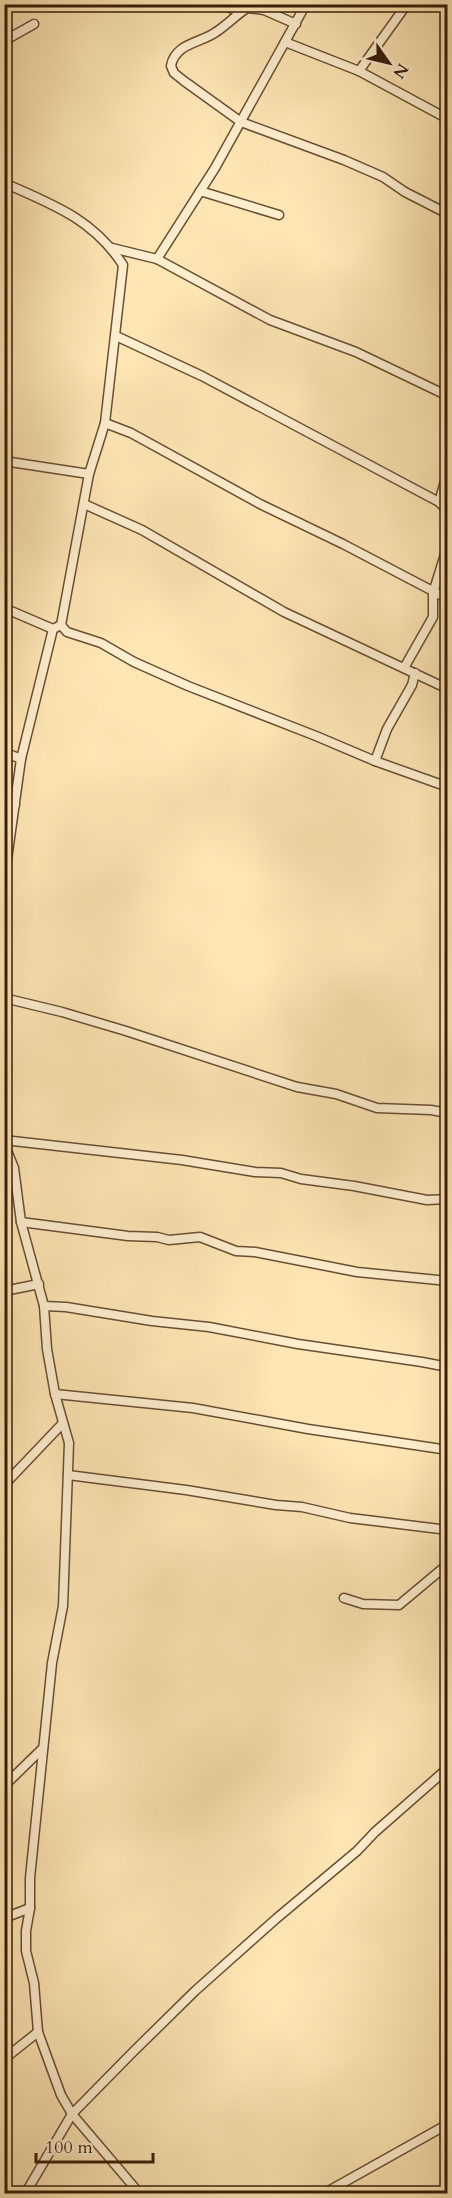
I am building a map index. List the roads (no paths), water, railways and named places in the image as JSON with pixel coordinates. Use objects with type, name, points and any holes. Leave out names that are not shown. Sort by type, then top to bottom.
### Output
[{"type":"street","points":[[220,4],[240,12]]},
{"type":"street","points":[[157,259],[241,122],[306,4]]},
{"type":"street","points":[[359,71],[407,4]]},
{"type":"street","points":[[296,24],[254,8],[247,8],[214,34],[181,49],[174,57],[171,66],[174,73],[241,122],[383,177],[405,192],[447,214]]},
{"type":"street","points":[[4,41],[34,24]]},
{"type":"street","points":[[285,42],[359,71],[447,119]]},
{"type":"street","points":[[4,183],[59,207],[96,232],[112,248],[123,265],[105,423],[89,474],[57,627],[21,759],[8,837],[4,881]]},
{"type":"street","points":[[200,191],[279,215]]},
{"type":"street","points":[[112,248],[157,259],[270,320],[356,352],[447,396]]},
{"type":"street","points":[[116,336],[202,376],[439,502],[447,511]]},
{"type":"street","points":[[105,423],[131,433],[260,504],[343,544],[447,599]]},
{"type":"street","points":[[4,461],[89,474]]},
{"type":"street","points":[[439,502],[447,471]]},
{"type":"street","points":[[84,504],[142,530],[284,612],[447,689]]},
{"type":"street","points":[[404,668],[433,617],[434,593],[447,545]]},
{"type":"street","points":[[4,608],[100,644],[162,675],[375,761],[447,787]]},
{"type":"street","points":[[375,761],[387,729],[412,685],[415,673]]},
{"type":"street","points":[[4,752],[21,759]]},
{"type":"street","points":[[4,802],[15,805]]},
{"type":"street","points":[[4,998],[84,1018],[297,1087],[336,1094],[377,1108],[431,1110],[447,1113]]},
{"type":"street","points":[[140,2193],[72,2114],[61,2095],[38,2032],[34,1983],[26,1951],[30,1878],[52,1663],[63,1606],[69,1443],[55,1394],[46,1349],[44,1306],[21,1222],[4,1141],[182,1160],[255,1172],[281,1173],[301,1179],[354,1186],[427,1200],[447,1198]]},
{"type":"street","points":[[21,1222],[169,1240],[200,1237],[236,1251],[255,1252],[357,1272],[447,1281]]},
{"type":"street","points":[[4,1291],[39,1284]]},
{"type":"street","points":[[44,1306],[209,1327],[298,1344],[447,1367]]},
{"type":"street","points":[[55,1394],[193,1408],[308,1429],[447,1449]]},
{"type":"street","points":[[4,1485],[63,1423]]},
{"type":"street","points":[[68,1475],[186,1490],[302,1507],[350,1518],[447,1530]]},
{"type":"street","points":[[344,1598],[363,1604],[399,1605],[447,1564]]},
{"type":"street","points":[[4,1786],[44,1748]]},
{"type":"street","points":[[25,2193],[72,2114],[195,1991],[357,1851],[447,1768]]},
{"type":"street","points":[[4,1917],[30,1908]]},
{"type":"street","points":[[4,2059],[38,2032]]},
{"type":"street","points":[[323,2193],[447,2124]]}]
